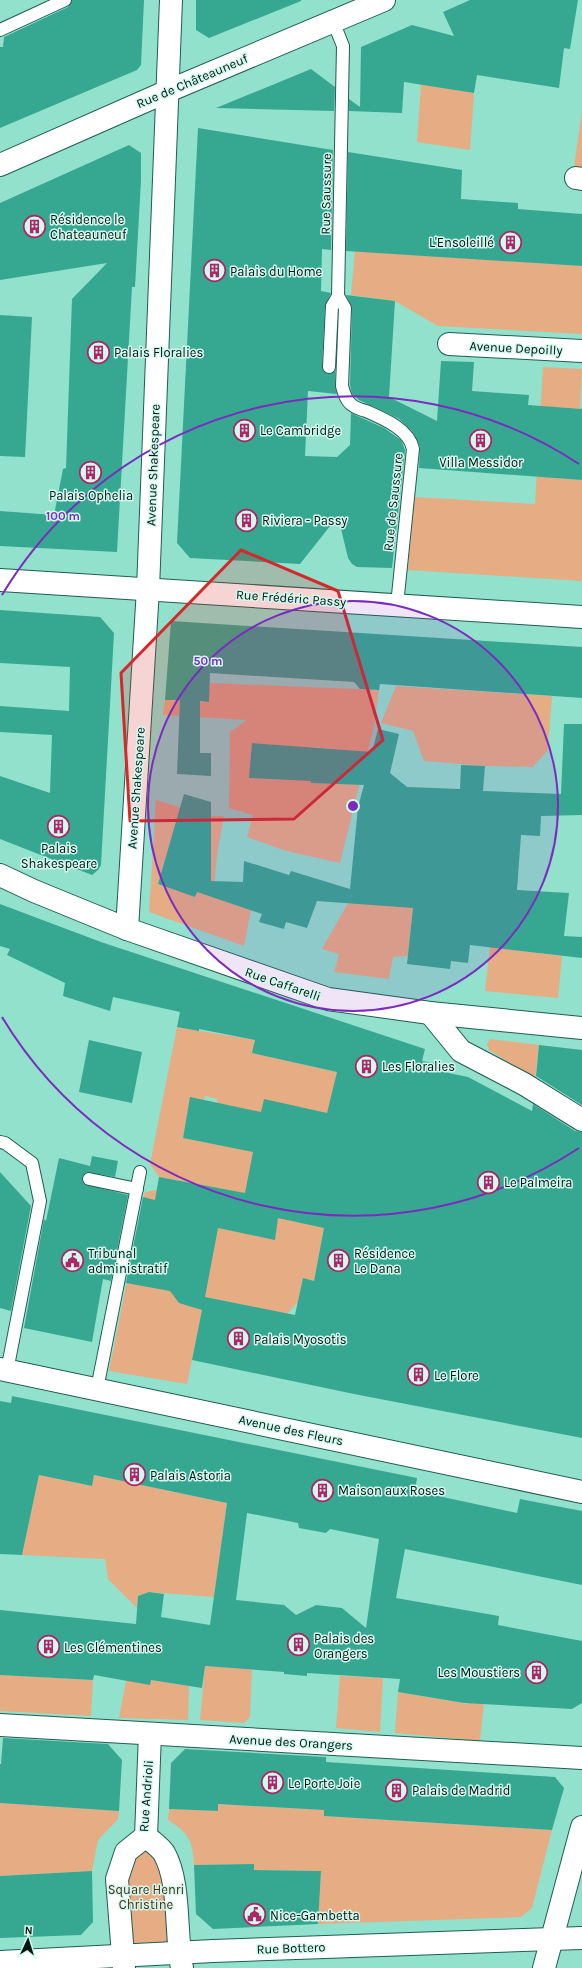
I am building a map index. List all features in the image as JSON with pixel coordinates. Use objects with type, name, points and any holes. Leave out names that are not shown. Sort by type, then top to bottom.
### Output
[{"type":"street","name":"Avenue Shakespeare","points":[[127,929],[148,589],[171,0]]},
{"type":"street","name":"Rue de Châteauneuf","points":[[0,165],[168,91],[333,21],[362,4],[384,0]]},
{"type":"street","name":"Avenue Depoilly","points":[[449,344],[582,351]]},
{"type":"street","name":"Rue Frédéric Passy","points":[[0,580],[582,617]]},
{"type":"street","name":"Rue Caffarelli","points":[[0,875],[34,891],[127,929],[328,999],[430,1013],[582,1028]]},
{"type":"street","points":[[430,1013],[461,1051],[524,1084],[582,1120]]},
{"type":"street","name":"Avenue des Fleurs","points":[[4,1370],[582,1492]]},
{"type":"street","name":"Avenue des Orangers","points":[[0,1725],[582,1758]]},
{"type":"street","name":"Rue Andrioli","points":[[123,1962],[117,1879],[126,1852],[146,1836],[150,1734]]},
{"type":"street","points":[[544,1968],[582,1827]]},
{"type":"street","points":[[146,1836],[163,1853],[173,1878],[181,1960]]},
{"type":"street","name":"Rue Bottero","points":[[0,1962],[123,1962],[181,1960],[582,1938]]},
{"type":"lane","points":[[0,30],[65,0]]},
{"type":"lane","name":"Rue Saussure","points":[[329,367],[332,306],[338,296],[343,46],[333,21]]},
{"type":"lane","name":"Rue de Saussure","points":[[338,296],[345,308],[342,386],[346,398],[352,406],[380,418],[404,432],[411,441],[413,449],[397,605]]},
{"type":"lane","points":[[0,1142],[5,1143],[32,1163],[40,1201],[4,1370]]},
{"type":"lane","points":[[98,1389],[140,1172]]},
{"type":"lane","points":[[89,1179],[137,1189]]},
{"type":"highlighted area","points":[[241,550],[338,591],[383,740],[294,819],[130,821],[121,673]]},
{"type":"green space","points":[[421,84],[474,93],[470,150],[417,142]]},
{"type":"green space","points":[[582,111],[582,168],[574,167]]},
{"type":"green space","points":[[355,251],[582,266],[582,334],[438,326],[395,301],[351,295]]},
{"type":"green space","points":[[543,367],[582,369],[580,409],[559,407],[553,478],[582,480],[582,581],[408,570],[414,497],[535,504]]},
{"type":"green space","points":[[209,683],[379,690],[374,726],[340,863],[286,851],[247,837],[253,815],[229,808],[230,732],[247,720],[163,715],[165,700],[209,702]],"holes":[[[252,743],[284,746],[282,780],[250,778]],[[313,747],[344,750],[342,784],[311,783]]]},
{"type":"green space","points":[[396,686],[552,696],[548,750],[533,767],[485,766],[424,761],[413,731],[381,723]]},
{"type":"green space","points":[[156,800],[207,816],[224,816],[217,855],[213,897],[251,910],[244,946],[149,912]],"holes":[[[171,840],[210,852],[195,896],[158,884]]]},
{"type":"green space","points":[[414,895],[408,956],[393,957],[389,979],[334,972],[339,954],[322,949],[348,903]]},
{"type":"green space","points":[[490,947],[562,956],[558,998],[485,991]]},
{"type":"green space","points":[[177,1027],[255,1040],[252,1053],[337,1072],[330,1109],[290,1159],[264,1100],[238,1232],[279,1212],[324,1228],[314,1281],[303,1278],[298,1302],[287,1314],[205,1297],[187,1384],[109,1371],[145,1192],[157,1190],[226,1190],[159,1177],[150,1164]],"holes":[[[205,1096],[217,1099],[223,1146],[183,1138],[190,1098],[204,1100]]]},
{"type":"green space","points":[[490,1039],[539,1045],[535,1079],[489,1050],[487,1044]]},
{"type":"green space","points":[[39,1475],[91,1486],[94,1475],[227,1503],[214,1597],[149,1592],[138,1596],[137,1608],[108,1579],[105,1559],[22,1555]]},
{"type":"green space","points":[[495,1642],[484,1704],[480,1741],[395,1733],[398,1692],[468,1704],[476,1661]]},
{"type":"green space","points":[[129,1666],[151,1680],[189,1686],[188,1720],[119,1718]]},
{"type":"green space","points":[[205,1666],[252,1669],[250,1717],[244,1723],[200,1720]]},
{"type":"green space","points":[[0,1675],[93,1680],[91,1716],[0,1711]]},
{"type":"green space","points":[[340,1676],[383,1678],[380,1732],[336,1728]]},
{"type":"green space","points":[[0,1803],[119,1811],[118,1819],[98,1840],[92,1871],[0,1876]]},
{"type":"green space","points":[[218,1804],[324,1810],[324,1816],[552,1830],[532,1908],[521,1917],[318,1924],[321,1871],[254,1870],[254,1864],[194,1865],[191,1844],[181,1829],[168,1820],[169,1809],[218,1811]]},
{"type":"green space","name":"Square Henri Christine","points":[[145,1843],[159,1856],[172,1946],[128,1949],[122,1878]]},
{"type":"building","points":[[72,0],[144,0],[141,65],[137,70],[0,128],[0,47],[3,47],[4,37],[68,7]]},
{"type":"building","points":[[196,0],[301,1],[209,38],[196,30]]},
{"type":"building","points":[[470,0],[578,0],[570,49],[564,48],[559,88],[477,75],[474,93],[404,82],[402,113],[349,111],[349,99],[360,107],[361,47],[412,25],[454,36],[443,12]]},
{"type":"building","points":[[311,69],[335,87],[334,111],[216,108]]},
{"type":"building","points":[[198,128],[333,150],[331,250],[322,249],[321,291],[331,293],[325,306],[322,367],[325,373],[329,374],[335,371],[335,386],[337,394],[308,391],[305,456],[337,457],[350,445],[351,413],[384,428],[401,440],[405,450],[392,568],[357,567],[352,564],[348,558],[338,516],[300,564],[190,558],[177,543]]},
{"type":"building","points":[[129,145],[141,153],[141,181],[135,287],[132,287],[117,552],[0,546],[0,511],[54,515],[63,469],[66,468],[72,299],[107,263],[0,280],[0,203]]},
{"type":"building","points":[[348,152],[462,170],[461,199],[518,203],[518,209],[582,214],[582,266],[346,251]]},
{"type":"building","points":[[346,295],[395,301],[389,397],[437,421],[441,361],[474,362],[472,391],[529,395],[528,405],[582,409],[582,480],[419,468],[420,447],[412,431],[399,419],[359,400],[352,394],[350,385],[352,308]]},
{"type":"building","points":[[0,315],[32,317],[25,457],[0,456]]},
{"type":"building","points":[[0,610],[100,617],[114,633],[101,865],[92,875],[0,839],[0,776],[50,793],[52,735],[0,732],[0,706],[69,711],[70,667],[0,663]]},
{"type":"building","points":[[171,621],[582,647],[582,698],[380,684],[379,690],[360,689],[354,682],[210,673],[209,702],[200,701],[200,753],[211,753],[211,776],[177,774],[180,700],[165,700]]},
{"type":"building","points":[[564,724],[582,724],[582,815],[541,816],[540,836],[521,835],[517,890],[569,893],[564,936],[582,937],[582,958],[470,945],[468,963],[451,961],[450,969],[407,964],[413,908],[317,901],[307,928],[286,922],[284,929],[259,922],[262,914],[197,892],[195,897],[158,884],[184,794],[211,802],[211,881],[243,882],[244,861],[289,875],[291,871],[350,889],[358,807],[364,785],[311,783],[311,781],[249,778],[252,743],[372,752],[378,729],[399,734],[390,773],[407,787],[460,789],[461,765],[485,766],[483,791],[561,794]]},
{"type":"building","points":[[0,904],[101,942],[425,1049],[422,1061],[440,1064],[439,1071],[468,1077],[532,1111],[533,1104],[575,1131],[582,1132],[582,1438],[354,1394],[192,1360],[202,1310],[179,1303],[170,1291],[126,1283],[143,1197],[155,1200],[159,1177],[245,1193],[253,1152],[183,1138],[190,1097],[261,1112],[264,1099],[327,1113],[337,1072],[252,1053],[255,1040],[199,1029],[199,1031],[177,1027],[180,1012],[113,997],[110,1011],[63,996],[65,983],[7,955],[10,949],[0,946]],"holes":[[[278,1218],[324,1228],[314,1281],[303,1278],[295,1315],[205,1297],[218,1228],[275,1240]]]},
{"type":"building","points":[[89,1040],[142,1052],[132,1103],[79,1092]]},
{"type":"building","points":[[539,1045],[582,1050],[582,1105],[536,1076]]},
{"type":"building","name":"Tribunal administratif","points":[[92,1156],[118,1161],[115,1177],[87,1172],[82,1177],[84,1184],[128,1195],[111,1281],[103,1279],[92,1342],[24,1328],[44,1219],[46,1221],[59,1158],[90,1166]]},
{"type":"building","points":[[0,1172],[31,1206],[11,1311],[0,1308]]},
{"type":"building","points":[[12,1396],[417,1478],[415,1491],[517,1513],[520,1499],[582,1511],[582,1585],[405,1549],[396,1598],[499,1616],[498,1625],[582,1641],[582,1703],[572,1709],[464,1703],[398,1692],[400,1679],[307,1673],[307,1676],[284,1674],[284,1672],[205,1666],[202,1688],[151,1680],[150,1685],[94,1675],[93,1680],[0,1675],[0,1610],[136,1624],[138,1596],[149,1592],[164,1594],[161,1617],[210,1625],[227,1503],[94,1475],[92,1486],[39,1475],[22,1555],[0,1554],[0,1401],[11,1403]],"holes":[[[247,1513],[298,1523],[299,1528],[326,1533],[330,1529],[379,1539],[366,1628],[342,1608],[316,1605],[296,1615],[284,1605],[236,1600]]]},
{"type":"building","points":[[3,1738],[108,1744],[122,1760],[119,1811],[0,1803],[0,1764]]},
{"type":"building","points":[[185,1749],[326,1757],[326,1762],[555,1777],[564,1788],[552,1830],[324,1816],[324,1810],[218,1804],[218,1811],[169,1809],[171,1763]]},
{"type":"building","points":[[254,1864],[254,1870],[321,1871],[318,1924],[213,1929],[196,1914],[194,1865]]},
{"type":"building","points":[[92,1871],[93,1922],[81,1935],[0,1938],[0,1876]]},
{"type":"place","name":"Résidence le Chateauneuf","points":[[34,226]]},
{"type":"place","name":"L'Ensoleillé","points":[[510,242]]},
{"type":"place","name":"Palais du Home","points":[[215,271]]},
{"type":"place","name":"Palais Floralies","points":[[98,352]]},
{"type":"place","name":"Le Cambridge","points":[[244,430]]},
{"type":"place","name":"Villa Messidor","points":[[481,440]]},
{"type":"place","name":"Palais Ophelia","points":[[91,473]]},
{"type":"place","name":"Riviera - Passy","points":[[246,520]]},
{"type":"place","name":"Palais Shakespeare","points":[[59,826]]},
{"type":"place","name":"Les Floralies","points":[[366,1066]]},
{"type":"place","name":"Le Palmeira","points":[[489,1182]]},
{"type":"place","name":"Tribunal administratif","points":[[72,1260]]},
{"type":"place","name":"Résidence Le Dana","points":[[339,1260]]},
{"type":"place","name":"Palais Myosotis","points":[[239,1339]]},
{"type":"place","name":"Le Flore","points":[[418,1375]]},
{"type":"place","name":"Palais Astoria","points":[[135,1475]]},
{"type":"place","name":"Maison aux Roses","points":[[322,1490]]},
{"type":"place","name":"Palais des Orangers","points":[[298,1645]]},
{"type":"place","name":"Les Clémentines","points":[[48,1647]]},
{"type":"place","name":"Les Moustiers","points":[[536,1672]]},
{"type":"place","name":"Le Porte Joie","points":[[272,1783]]},
{"type":"place","name":"Palais de Madrid","points":[[397,1790]]},
{"type":"place","name":"Nice-Gambetta","points":[[254,1915]]}]
